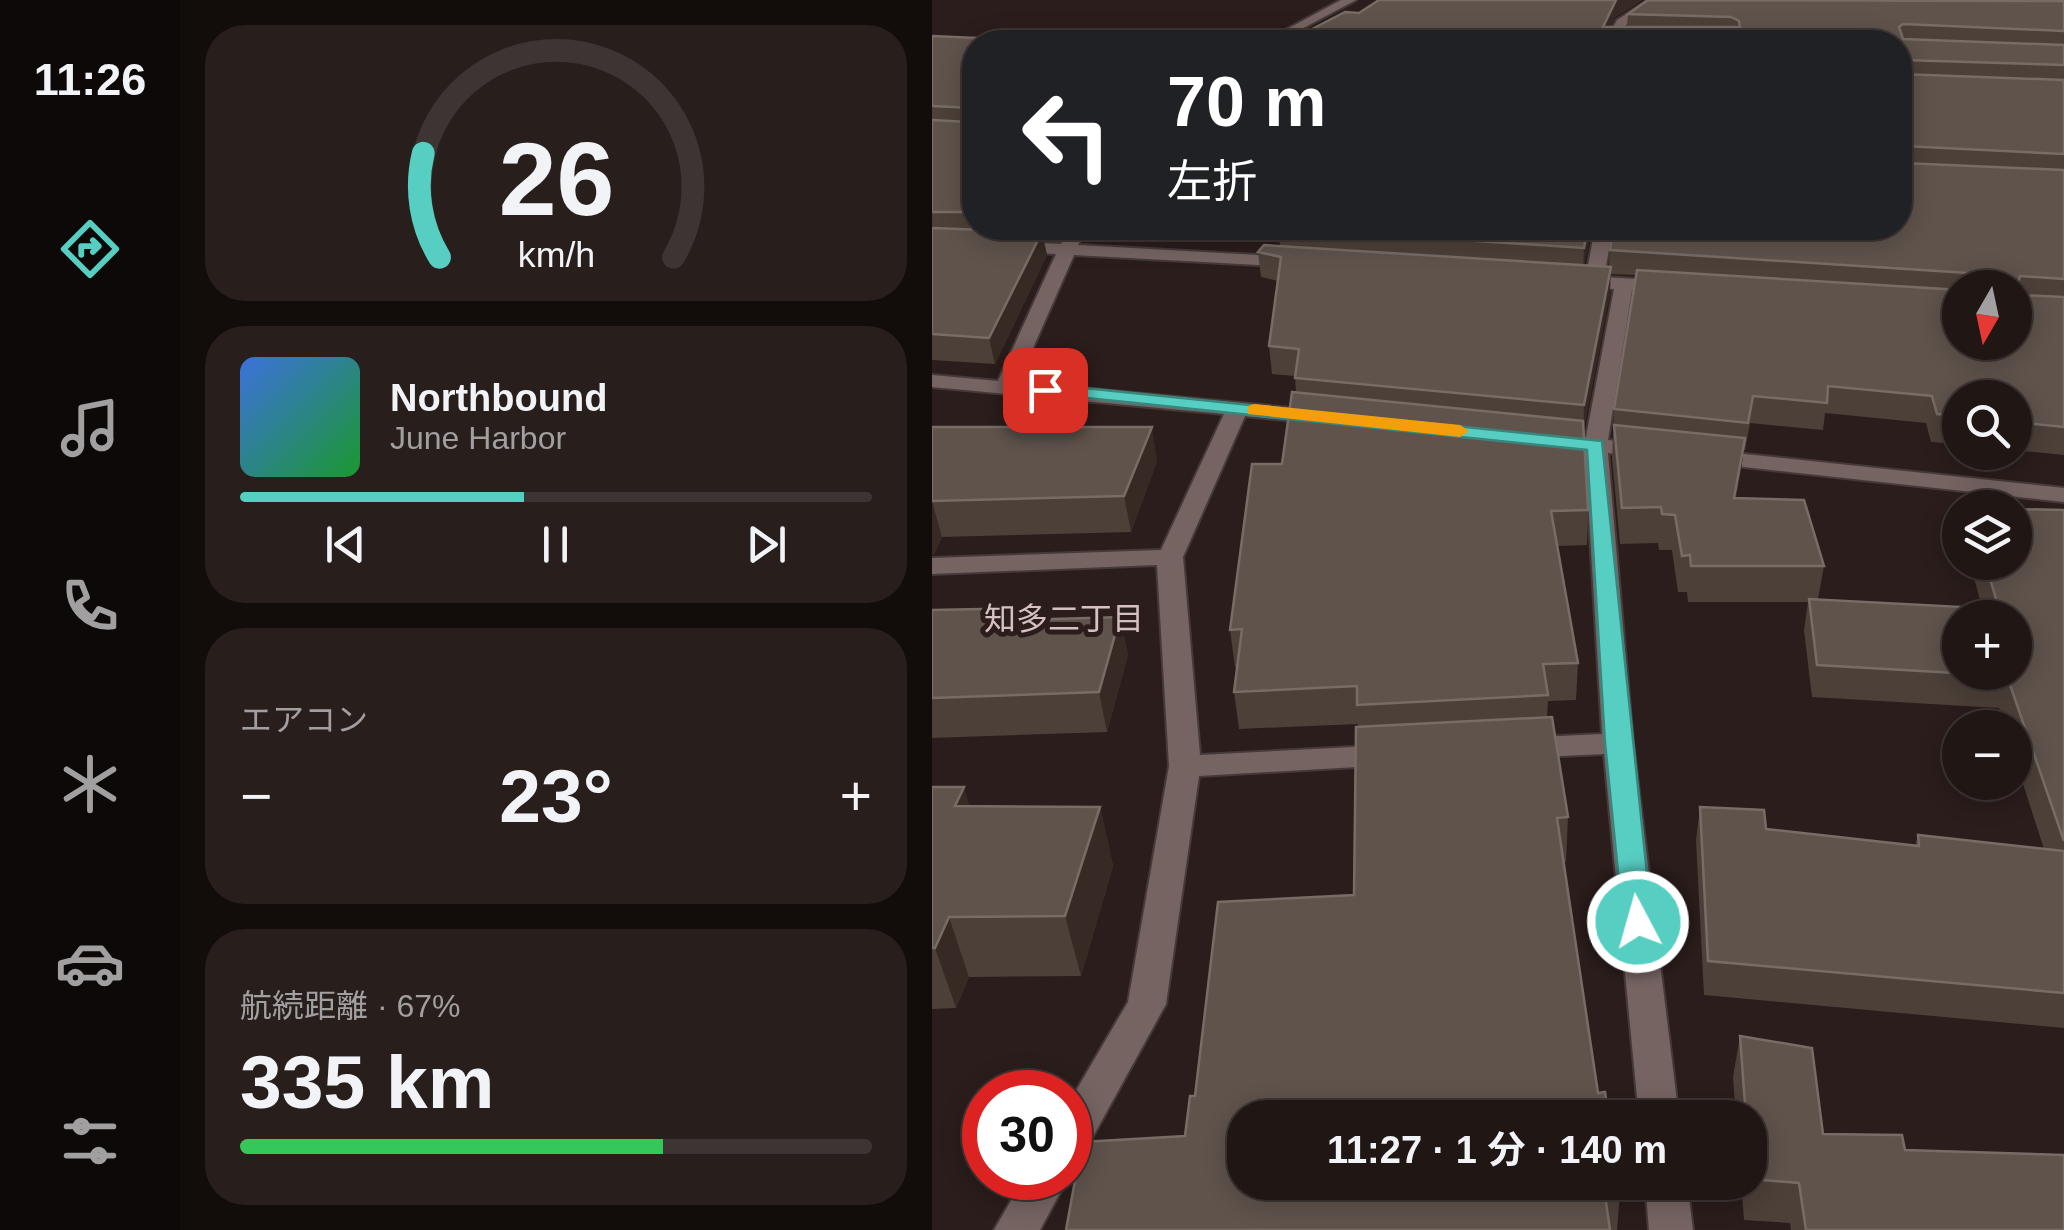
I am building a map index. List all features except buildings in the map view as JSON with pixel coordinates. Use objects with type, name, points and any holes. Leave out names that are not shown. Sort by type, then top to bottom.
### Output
[{"type":"street","points":[[1292,30],[1350,0]]},
{"type":"street","points":[[1617,30],[1621,23],[1656,0]]},
{"type":"street","points":[[1006,386],[1071,240]]},
{"type":"street","points":[[1594,282],[1602,240]]},
{"type":"street","points":[[932,242],[1306,263]]},
{"type":"street","points":[[1556,280],[1683,288]]},
{"type":"street","points":[[1624,284],[1596,445],[1618,743],[1656,1100]]},
{"type":"street","points":[[932,382],[1358,420]]},
{"type":"street","points":[[1092,1100],[1147,1004],[1185,766],[1170,557],[1238,408]]},
{"type":"street","points":[[1516,437],[2064,495]]},
{"type":"street","points":[[932,566],[1170,557]]},
{"type":"street","points":[[1480,750],[1618,743]]},
{"type":"street","points":[[1185,766],[1422,753]]},
{"type":"street","points":[[1016,1230],[1033,1200]]},
{"type":"street","points":[[1668,1200],[1671,1230]]},
{"type":"slow traffic","points":[[1254,410],[1460,431]]},
{"type":"district","name":"知多二丁目","points":[[1064,619]]},
{"type":"route","points":[[1045,390],[1596,445],[1618,743],[1638,922]]}]
